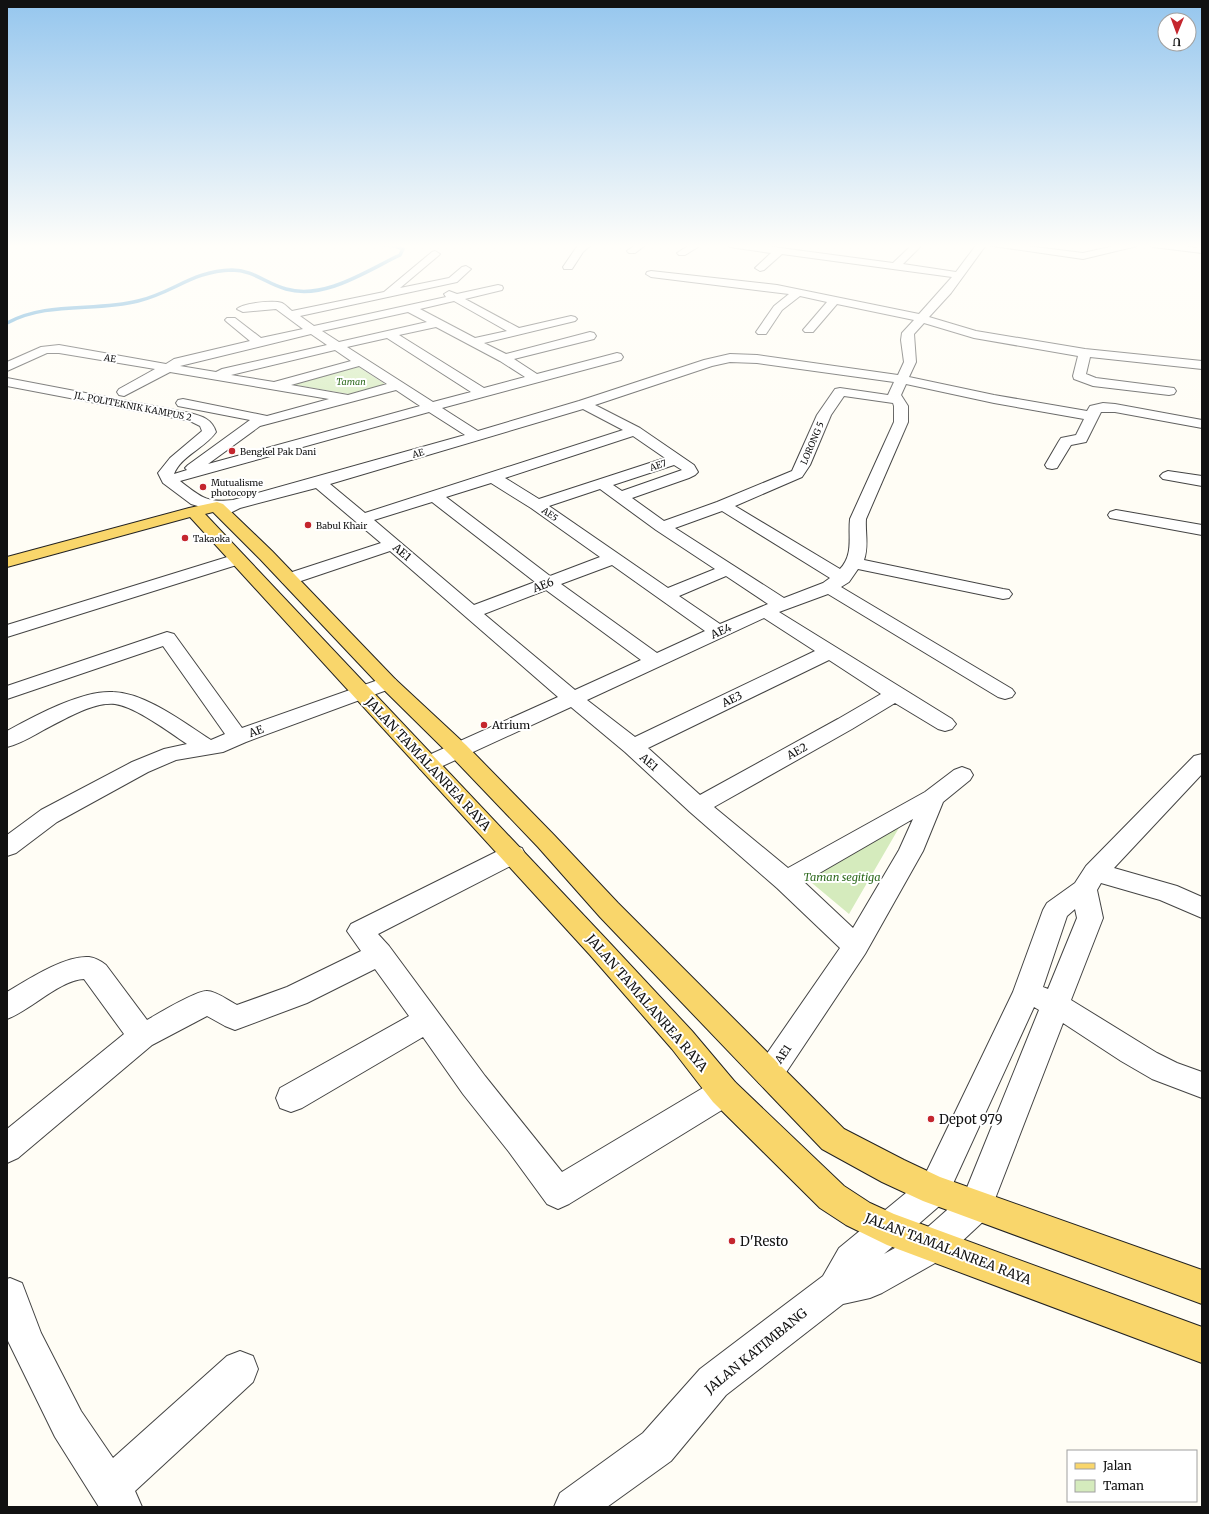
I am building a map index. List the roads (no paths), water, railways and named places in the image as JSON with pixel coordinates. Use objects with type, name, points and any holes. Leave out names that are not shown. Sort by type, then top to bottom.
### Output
[{"type":"main road","name":"JALAN TAMALANREA RAYA","points":[[211,509],[237,559],[513,854],[682,1040],[724,1092],[832,1197],[858,1214],[887,1228],[932,1246],[1202,1345]]},
{"type":"main road","points":[[7,562],[211,509]]},
{"type":"main road","points":[[7,574],[211,509]]},
{"type":"main road","points":[[211,509],[289,579],[388,683],[458,750],[546,841],[609,910],[833,1139],[893,1171],[934,1190],[1202,1287]]},
{"type":"street","points":[[290,315],[429,408],[476,436]]},
{"type":"street","points":[[124,392],[178,362],[381,315]]},
{"type":"street","points":[[422,315],[504,358],[534,378]]},
{"type":"street","points":[[486,315],[516,331]]},
{"type":"street","points":[[762,332],[774,315]]},
{"type":"street","points":[[809,330],[822,315]]},
{"type":"street","points":[[909,315],[922,317],[974,334],[1113,357],[1202,365]]},
{"type":"street","points":[[836,582],[854,563],[859,548],[859,539],[856,532],[858,519],[901,422],[902,409],[894,395],[902,379],[910,356],[907,337],[924,315]]},
{"type":"street","points":[[473,342],[571,319]]},
{"type":"street","points":[[231,320],[259,342]]},
{"type":"street","points":[[214,375],[437,323]]},
{"type":"street","points":[[388,334],[482,393]]},
{"type":"street","points":[[504,358],[590,336]]},
{"type":"street","name":"AE","points":[[7,367],[41,351],[54,348],[350,399]]},
{"type":"street","points":[[1085,353],[1079,376],[1085,380],[1169,391]]},
{"type":"street","name":"AE","points":[[211,509],[320,482],[584,404],[719,360],[761,354],[902,379],[994,399],[1092,416]]},
{"type":"street","name":"AE","points":[[168,480],[534,378],[617,357]]},
{"type":"street","points":[[273,386],[361,362]]},
{"type":"street","points":[[7,372],[124,392],[268,420]]},
{"type":"street","name":"JL. POLITEKNIK KAMPUS 2","points":[[7,382],[190,417],[203,422],[208,426],[208,432],[203,440],[174,461],[166,473],[168,480]]},
{"type":"street","points":[[7,392],[22,385]]},
{"type":"street","name":"AE","points":[[184,475],[255,423],[396,386]]},
{"type":"street","name":"LORONG 5","points":[[723,505],[797,474],[803,465],[824,415],[840,392],[897,400]]},
{"type":"street","name":"AE7","points":[[584,404],[635,431],[676,459]]},
{"type":"street","points":[[1052,465],[1066,441],[1081,439],[1095,409],[1103,407],[1202,424]]},
{"type":"street","points":[[362,519],[635,431]]},
{"type":"street","points":[[620,497],[690,472],[689,468],[676,459]]},
{"type":"street","name":"AE7","points":[[537,505],[676,459]]},
{"type":"street","points":[[1168,476],[1202,481]]},
{"type":"street","name":"AE5","points":[[493,477],[537,505],[719,632]]},
{"type":"street","points":[[168,480],[211,509]]},
{"type":"street","name":"AE1","points":[[320,482],[572,698],[633,747],[698,806],[786,881],[856,947],[769,1074]]},
{"type":"street","points":[[601,483],[662,527],[729,569],[773,608],[831,652],[895,694],[945,724]]},
{"type":"street","points":[[435,496],[547,583],[656,661]]},
{"type":"street","points":[[662,527],[723,505],[836,582],[1005,693]]},
{"type":"street","points":[[1116,515],[1202,530]]},
{"type":"street","points":[[289,579],[393,544]]},
{"type":"street","name":"AE6","points":[[472,612],[614,558]]},
{"type":"street","points":[[7,631],[237,559]]},
{"type":"street","points":[[854,563],[1003,594]]},
{"type":"street","points":[[666,595],[729,569]]},
{"type":"street","name":"AE4","points":[[428,764],[719,632],[836,582]]},
{"type":"street","name":"AE","points":[[7,693],[167,638],[238,737],[388,683]]},
{"type":"street","name":"AE3","points":[[633,747],[831,652]]},
{"type":"street","name":"AE2","points":[[698,806],[845,724],[895,694]]},
{"type":"street","points":[[7,740],[64,711],[104,698],[113,697],[148,710],[208,748]]},
{"type":"street","points":[[7,847],[49,816],[79,798],[140,767],[172,754],[208,748],[238,737]]},
{"type":"street","points":[[934,1190],[1028,992],[1056,910],[1089,881],[1202,761]]},
{"type":"street","points":[[786,881],[901,814],[933,798],[962,776]]},
{"type":"street","points":[[856,947],[911,851],[933,798]]},
{"type":"street","points":[[513,854],[360,932],[380,954],[474,1085],[520,1142],[558,1193],[724,1092]]},
{"type":"street","points":[[1089,881],[1168,893],[1202,908]]},
{"type":"street","points":[[835,1288],[870,1281],[932,1246],[976,1206],[1090,918],[1089,881]]},
{"type":"street","points":[[7,1148],[142,1036],[207,1002],[235,1018],[297,995],[380,954]]},
{"type":"street","points":[[7,1007],[49,981],[80,968],[90,968],[96,973],[142,1036]]},
{"type":"street","points":[[1028,992],[1055,1004],[1162,1070],[1202,1084]]},
{"type":"street","points":[[291,1098],[427,1020]]},
{"type":"street","name":"JALAN KATIMBANG","points":[[574,1507],[657,1447],[713,1382],[835,1288],[852,1260],[887,1228],[934,1190]]},
{"type":"street","points":[[10,1295],[26,1341],[68,1424],[116,1497],[240,1369]]},
{"type":"waterway","points":[[7,323],[27,315]]},
{"type":"place","name":"Bengkel Pak Dani","points":[[232,451]]},
{"type":"place","name":"Mutualisme photocopy","points":[[203,487]]},
{"type":"place","name":"Babul Khair","points":[[308,525]]},
{"type":"place","name":"Takaoka","points":[[185,538]]},
{"type":"place","name":"Atrium","points":[[484,725]]},
{"type":"place","name":"Depot 979","points":[[931,1119]]},
{"type":"place","name":"D'Resto","points":[[732,1241]]},
{"type":"park label","name":"Taman","points":[[351,381]]},
{"type":"park label","name":"Taman segitiga","points":[[842,877]]}]
